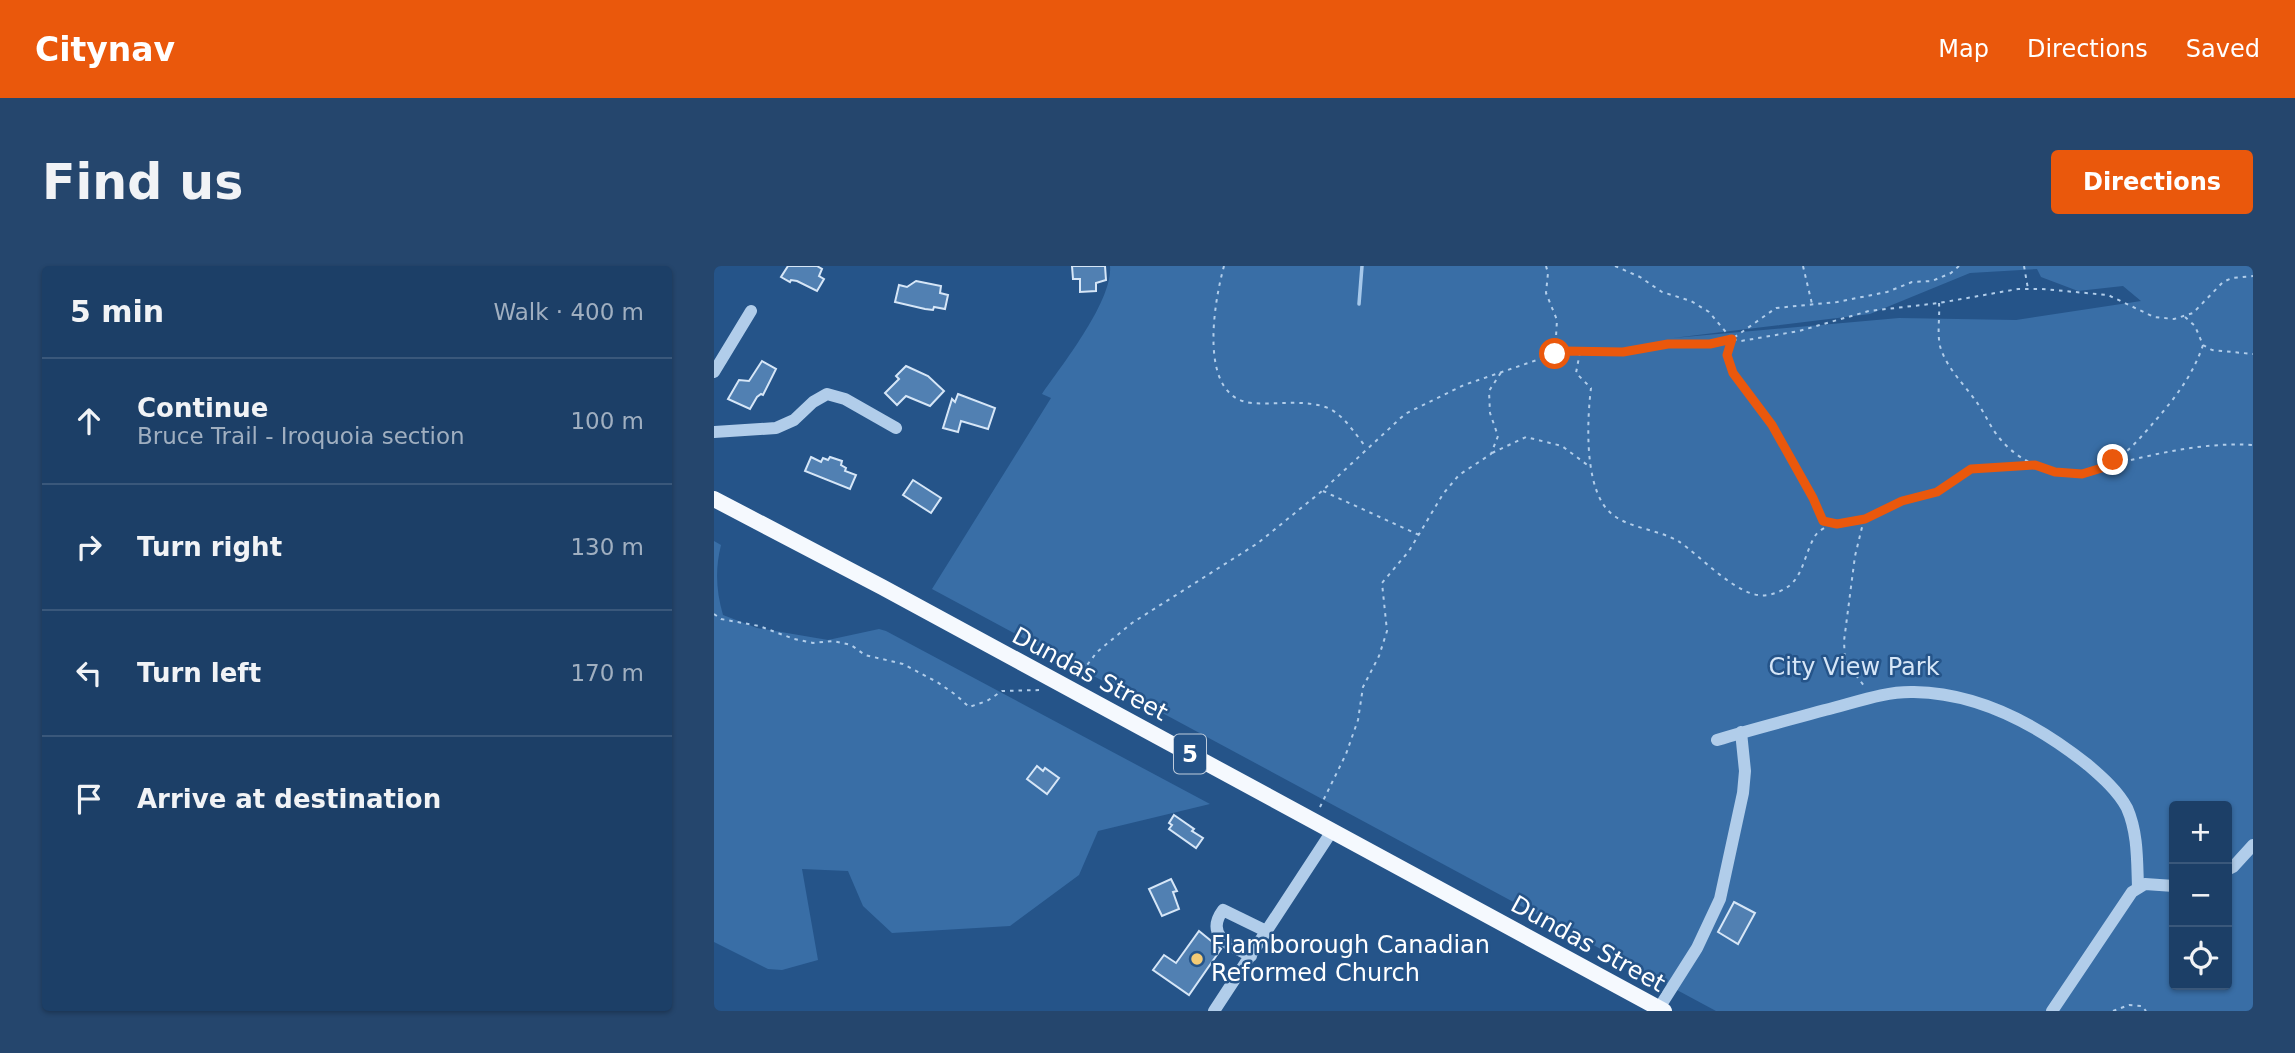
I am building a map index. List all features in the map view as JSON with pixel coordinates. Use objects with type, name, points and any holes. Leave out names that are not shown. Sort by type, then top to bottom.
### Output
[{"type":"main road","name":"Dundas Street","points":[[714,499],[1662,1009]]},
{"type":"lane","points":[[714,372],[751,310]]},
{"type":"lane","points":[[714,432],[776,428],[794,420],[813,402],[827,394],[845,399],[896,428]]},
{"type":"lane","points":[[1717,740],[1873,698],[1912,692],[1951,695],[1993,708],[2037,728],[2107,781],[2126,807],[2136,841],[2138,887]]},
{"type":"lane","points":[[1662,1009],[1697,948],[1720,899],[1743,793],[1745,771],[1741,732]]},
{"type":"lane","points":[[1214,1011],[1332,831]]},
{"type":"lane","points":[[2232,868],[2253,845]]},
{"type":"lane","points":[[2052,1011],[2132,892],[2145,884],[2169,886]]},
{"type":"lane","points":[[1251,956],[1223,941],[1216,926],[1218,917],[1223,910],[1266,931]]},
{"type":"path","points":[[1224,266],[1217,296],[1214,341],[1218,375],[1224,389],[1234,398],[1250,403],[1293,403],[1327,408],[1338,415],[1366,448]]},
{"type":"path","points":[[1546,266],[1546,293],[1557,320],[1555,354]]},
{"type":"path","points":[[1615,266],[1640,277],[1662,292],[1690,301],[1709,312],[1732,339],[1741,341],[1799,331],[1869,311],[1939,303],[1994,291],[2028,289],[2108,295],[2154,317],[2185,317],[2193,313],[2223,282],[2232,278],[2253,276]]},
{"type":"path","points":[[1803,266],[1812,305]]},
{"type":"path","points":[[714,614],[720,619],[759,626],[794,639],[813,643],[833,641],[850,645],[865,655],[904,664],[937,682],[969,707],[987,701],[1002,691],[1069,689],[1097,652],[1132,623],[1258,543],[1322,491],[1405,414],[1464,385],[1563,351],[1623,352],[1668,344],[1710,344],[1732,339],[1776,308],[1812,305],[1887,292],[1912,282],[1933,281],[1959,266]]},
{"type":"path","points":[[2024,266],[2028,289]]},
{"type":"path","points":[[1939,303],[1940,344],[1945,359],[2001,440],[2035,465],[2055,472],[2082,474],[2155,453],[2195,446],[2253,445]]},
{"type":"path","points":[[2185,317],[2195,326],[2203,345],[2212,350],[2253,354]]},
{"type":"path","points":[[1732,339],[1727,355],[1733,373],[1772,425],[1823,521],[1837,524],[1865,519],[1902,501],[1937,492],[1971,469],[2035,465]]},
{"type":"path","points":[[2105,467],[2138,440],[2179,392],[2198,361],[2203,345]]},
{"type":"path","points":[[1580,352],[1576,373],[1591,388],[1589,409],[1592,469],[1604,507],[1617,518],[1677,541],[1710,569],[1748,592],[1766,596],[1791,586],[1805,564],[1815,534],[1832,523]]},
{"type":"path","points":[[1491,454],[1498,436],[1490,413],[1489,391],[1502,370]]},
{"type":"path","points":[[1313,820],[1346,754],[1358,720],[1363,687],[1379,656],[1387,631],[1382,583],[1409,551],[1443,494],[1459,475],[1491,454],[1527,437],[1562,446],[1592,469]]},
{"type":"path","points":[[1322,491],[1419,535]]},
{"type":"path","points":[[1865,519],[1855,556],[1844,641],[1845,661],[1873,698]]},
{"type":"path","points":[[2113,1011],[2129,1005],[2141,1006],[2147,1011]]},
{"type":"green space","name":"City View Park","points":[[1110,266],[2253,266],[2253,1011],[1716,1011],[932,589],[1051,398],[1042,394],[1085,332],[1109,280]],"holes":[[[2037,269],[2041,277],[2078,291],[2123,286],[2141,301],[2016,320],[1899,318],[1673,338],[1870,314],[1970,273]]]},
{"type":"green space","points":[[714,541],[721,545],[717,580],[723,615],[757,628],[828,640],[879,629],[886,631],[1210,804],[1098,831],[1079,875],[1010,926],[892,933],[863,906],[848,871],[802,869],[818,960],[782,970],[768,969],[714,942]]},
{"type":"building","points":[[788,266],[817,266],[822,269],[819,276],[824,279],[817,291],[781,277]]},
{"type":"building","points":[[1072,266],[1105,266],[1106,280],[1096,283],[1096,291],[1080,292],[1080,279],[1073,279]]},
{"type":"building","points":[[916,281],[941,286],[940,293],[948,295],[945,309],[925,309],[895,302],[899,285],[907,287]]},
{"type":"building","points":[[762,361],[776,369],[763,395],[757,397],[750,409],[728,399],[739,380],[749,381]]},
{"type":"building","points":[[906,366],[928,376],[944,391],[930,406],[906,396],[897,405],[885,393],[899,379],[896,376]]},
{"type":"building","points":[[958,394],[995,408],[988,429],[961,421],[958,432],[943,428],[952,399],[955,402]]},
{"type":"building","points":[[811,457],[821,462],[823,458],[828,460],[830,457],[842,461],[841,465],[846,468],[845,471],[856,475],[850,489],[805,471]]},
{"type":"building","points":[[913,480],[941,498],[931,513],[903,495]]},
{"type":"building","points":[[1037,766],[1059,778],[1047,794],[1027,779]]},
{"type":"building","points":[[1174,815],[1203,838],[1196,848],[1169,829]]},
{"type":"building","points":[[1171,879],[1177,891],[1173,892],[1179,909],[1162,916],[1149,889]]},
{"type":"building","points":[[1734,902],[1755,913],[1738,944],[1718,932]]},
{"type":"building","name":"Flamborough Canadian Reformed Church","points":[[1199,931],[1221,949],[1189,995],[1153,970],[1164,955],[1176,963]]},
{"type":"waterway","points":[[1359,304],[1362,266]]},
{"type":"place","name":"Flamborough Canadian Reformed Church","points":[[1197,959]]},
{"type":"route","points":[[1555,354],[1563,351],[1623,352],[1668,344],[1710,344],[1732,339],[1727,355],[1733,373],[1772,425],[1823,521],[1837,524],[1865,519],[1902,501],[1937,492],[1971,469],[2035,465],[2055,472],[2082,474],[2105,467],[2113,460]]}]
